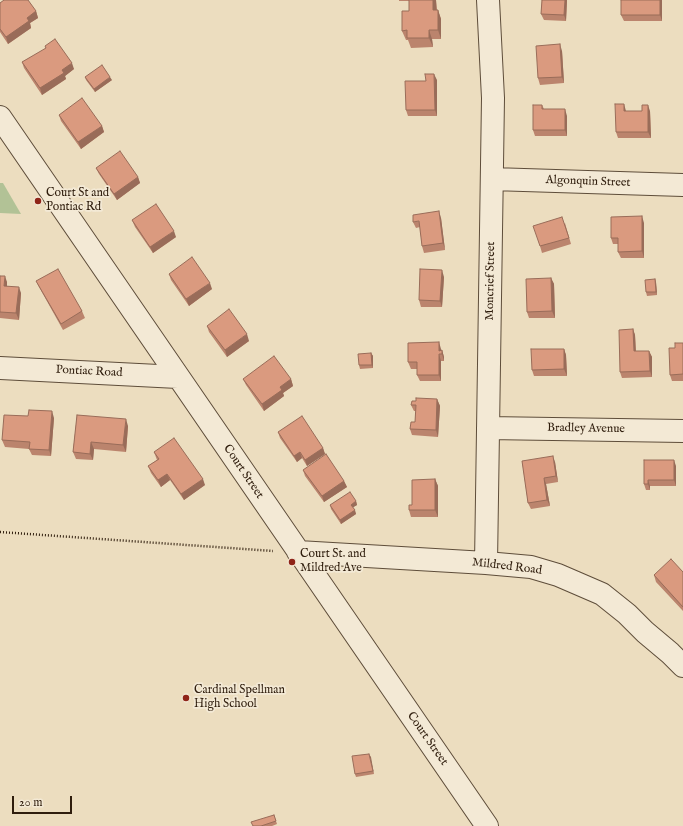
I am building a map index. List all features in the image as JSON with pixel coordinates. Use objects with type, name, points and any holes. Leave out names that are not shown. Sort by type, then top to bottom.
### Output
[{"type":"street","name":"Moncrief Street","points":[[486,563],[493,98],[488,0]]},
{"type":"street","name":"Court Street","points":[[0,117],[486,826]]},
{"type":"street","name":"Algonquin Street","points":[[492,179],[683,185]]},
{"type":"street","name":"Pontiac Road","points":[[0,368],[178,377]]},
{"type":"street","name":"Bradley Avenue","points":[[488,428],[683,431]]},
{"type":"street","name":"Mildred Road","points":[[298,552],[486,563],[530,567],[558,575],[602,594],[627,614],[683,666]]},
{"type":"path","points":[[0,532],[298,552]]},
{"type":"green space","points":[[0,183],[3,183],[21,214],[0,213]]},
{"type":"building","points":[[4,0],[28,0],[36,11],[27,18],[29,21],[6,37],[0,29],[0,3]]},
{"type":"building","points":[[409,0],[433,0],[433,10],[438,10],[438,30],[429,30],[429,38],[407,38],[407,30],[402,31],[402,11],[409,11]]},
{"type":"building","points":[[542,0],[565,0],[564,15],[541,14]]},
{"type":"building","points":[[621,0],[660,0],[660,15],[621,15]]},
{"type":"building","points":[[55,39],[72,63],[62,70],[64,73],[40,88],[22,62],[46,48],[45,46]]},
{"type":"building","points":[[560,44],[562,77],[538,78],[536,46]]},
{"type":"building","points":[[102,65],[110,77],[94,89],[85,77]]},
{"type":"building","points":[[425,74],[434,74],[435,110],[406,110],[405,81],[426,81]]},
{"type":"building","points":[[82,98],[102,126],[78,142],[59,115]]},
{"type":"building","points":[[615,104],[624,104],[624,111],[642,111],[642,105],[648,105],[648,132],[616,132]]},
{"type":"building","points":[[533,105],[542,105],[542,109],[565,109],[565,130],[533,130]]},
{"type":"building","points":[[120,151],[138,177],[114,194],[96,168]]},
{"type":"building","points":[[156,204],[174,231],[150,247],[132,220]]},
{"type":"building","points":[[439,211],[443,243],[422,246],[419,221],[413,222],[413,215]]},
{"type":"building","points":[[642,216],[642,251],[618,252],[618,238],[611,238],[611,217]]},
{"type":"building","points":[[562,217],[569,238],[540,246],[533,226]]},
{"type":"building","points":[[192,257],[210,283],[186,299],[169,274]]},
{"type":"building","points":[[58,269],[82,311],[61,324],[36,281]]},
{"type":"building","points":[[420,269],[442,270],[440,301],[419,300]]},
{"type":"building","points":[[0,276],[5,276],[4,286],[19,287],[16,313],[0,312]]},
{"type":"building","points":[[551,278],[552,311],[527,312],[526,279]]},
{"type":"building","points":[[655,279],[656,292],[646,292],[645,280]]},
{"type":"building","points":[[229,309],[247,334],[225,350],[207,326]]},
{"type":"building","points":[[633,329],[634,351],[649,351],[650,371],[620,372],[619,330]]},
{"type":"building","points":[[439,342],[439,351],[442,350],[442,354],[439,354],[439,375],[417,375],[417,362],[408,362],[408,343]]},
{"type":"building","points":[[675,343],[683,343],[683,374],[670,375],[669,348],[675,348]]},
{"type":"building","points":[[531,349],[564,349],[564,369],[532,370]]},
{"type":"building","points":[[371,353],[372,365],[359,365],[358,354]]},
{"type":"building","points":[[274,356],[291,379],[280,387],[282,390],[262,404],[243,379]]},
{"type":"building","points":[[416,398],[437,399],[436,430],[410,429],[411,422],[415,422],[416,405],[411,405],[412,401],[416,401]]},
{"type":"building","points":[[29,410],[52,411],[49,450],[29,449],[30,442],[2,440],[4,415],[28,416]]},
{"type":"building","points":[[77,415],[126,419],[123,445],[91,442],[90,454],[73,452]]},
{"type":"building","points":[[302,416],[323,448],[305,460],[300,452],[294,456],[278,432]]},
{"type":"building","points":[[174,438],[203,479],[181,494],[167,474],[158,480],[148,466],[159,459],[154,452]]},
{"type":"building","points":[[326,454],[344,481],[322,496],[303,470]]},
{"type":"building","points":[[553,456],[556,476],[544,478],[547,500],[528,503],[522,461]]},
{"type":"building","points":[[644,460],[674,460],[674,480],[648,480],[648,484],[644,484]]},
{"type":"building","points":[[435,479],[435,510],[409,510],[409,505],[412,505],[412,480]]},
{"type":"building","points":[[350,492],[356,501],[351,505],[355,510],[340,520],[330,505]]},
{"type":"building","points":[[671,559],[683,572],[683,607],[654,575]]},
{"type":"building","points":[[369,754],[373,771],[355,774],[352,756]]},
{"type":"building","points":[[274,815],[276,821],[261,826],[253,826],[251,822]]},
{"type":"place","name":"Court St and Pontiac Rd","points":[[38,201]]},
{"type":"place","name":"Court St. and Mildred Ave","points":[[292,562]]},
{"type":"place","name":"Cardinal Spellman High School","points":[[186,698]]}]
